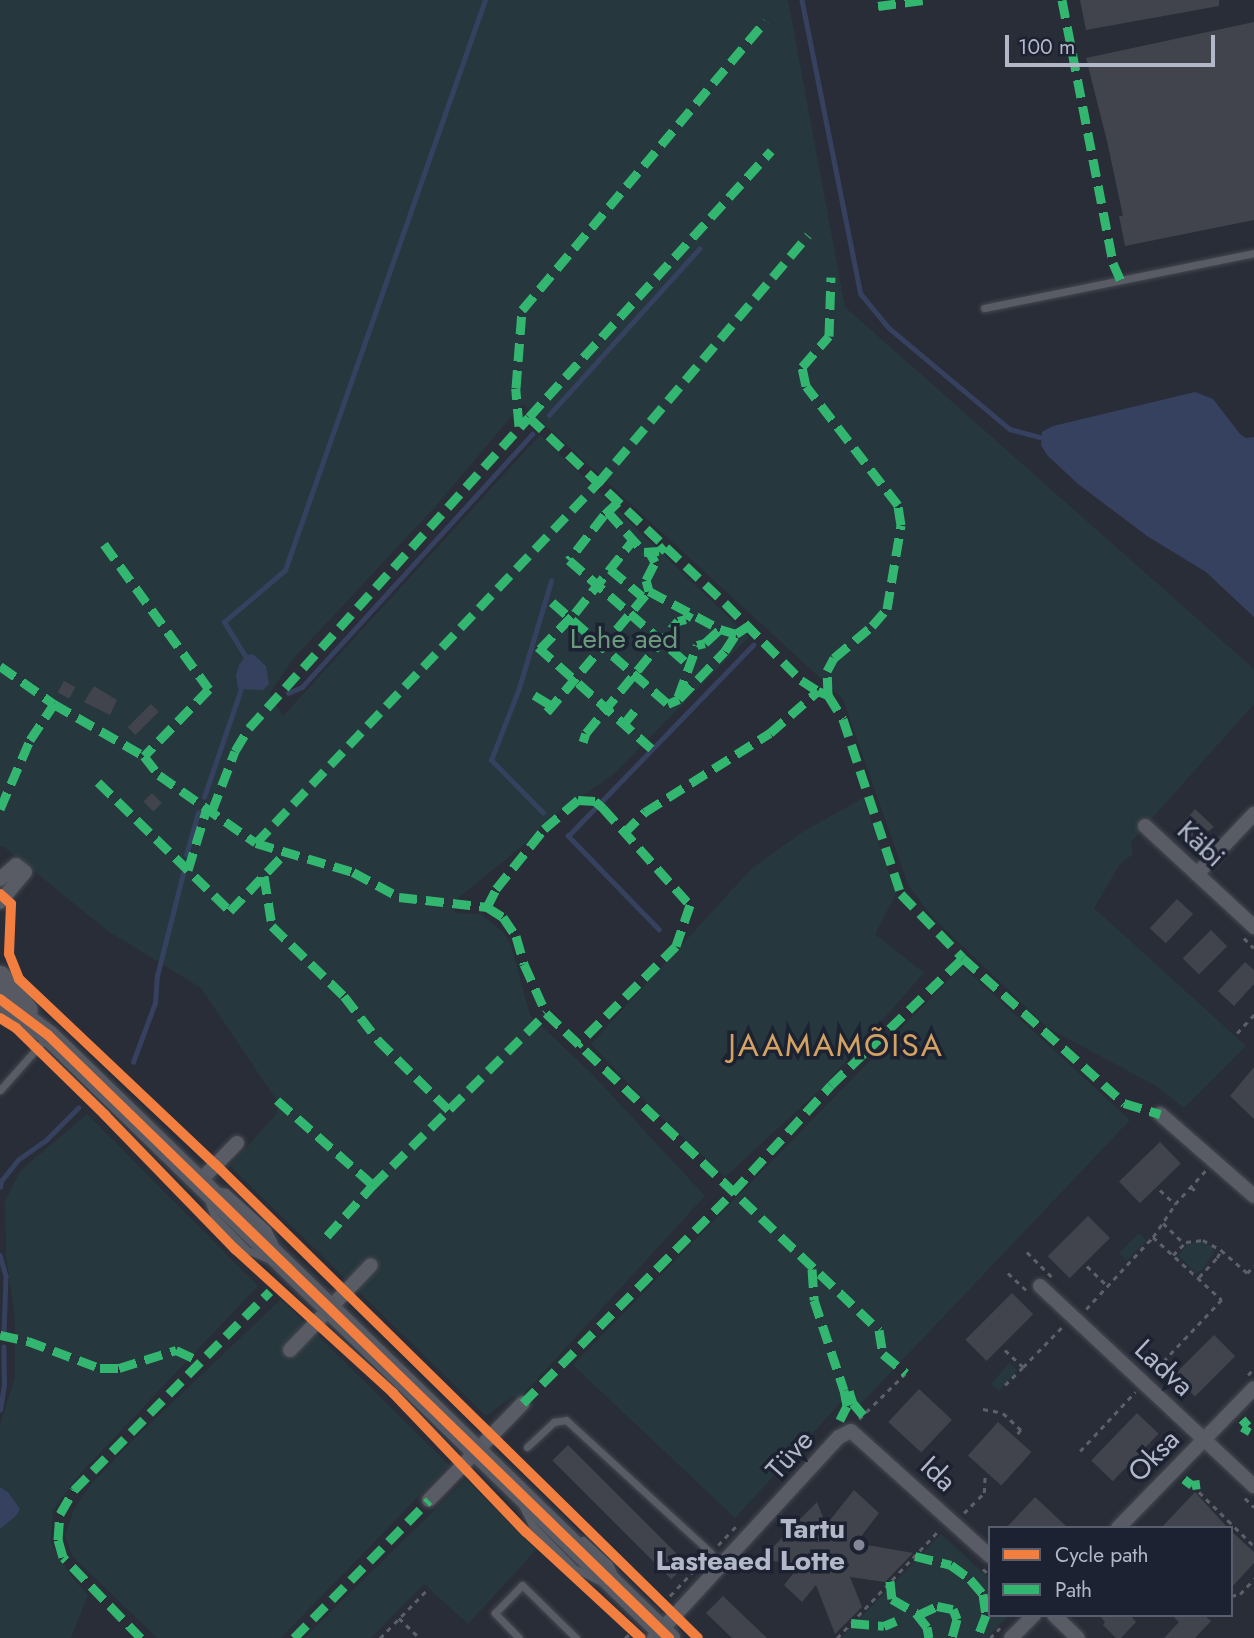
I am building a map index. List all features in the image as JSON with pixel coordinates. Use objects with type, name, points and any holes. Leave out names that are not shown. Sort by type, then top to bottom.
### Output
[{"type":"street","points":[[1197,874],[1254,814]]},
{"type":"street","name":"Käbi","points":[[1145,826],[1254,927]]},
{"type":"street","points":[[0,879],[16,865],[25,872],[0,902]]},
{"type":"street","points":[[0,976],[43,1030],[201,1186],[665,1631]]},
{"type":"street","points":[[0,999],[43,1030]]},
{"type":"street","points":[[1160,1114],[1254,1196]]},
{"type":"street","points":[[201,1186],[237,1143]]},
{"type":"street","points":[[290,1350],[371,1265]]},
{"type":"street","name":"Ladva","points":[[1040,1286],[1254,1486]]},
{"type":"street","name":"Oksa","points":[[1120,1526],[1254,1388]]},
{"type":"street","points":[[429,1500],[523,1403]]},
{"type":"street","name":"Ida","points":[[853,1423],[985,1561]]},
{"type":"street","name":"Tüve","points":[[665,1631],[720,1567],[853,1423]]},
{"type":"street","points":[[1011,1638],[1032,1617]]},
{"type":"street","points":[[1056,1617],[1078,1638]]},
{"type":"lane","points":[[984,308],[1254,253]]},
{"type":"lane","points":[[0,1090],[43,1030]]},
{"type":"lane","points":[[527,1447],[554,1422],[566,1420],[710,1552],[720,1567]]},
{"type":"lane","points":[[519,1638],[495,1613],[523,1585],[576,1638]]},
{"type":"path","points":[[1237,1033],[1254,1015]]},
{"type":"path","points":[[1086,1309],[1134,1260],[1175,1204],[1206,1170]]},
{"type":"path","points":[[1191,1187],[1197,1192]]},
{"type":"path","points":[[1160,1190],[1175,1204]]},
{"type":"path","points":[[1163,1223],[1185,1244]]},
{"type":"path","points":[[1153,1237],[1222,1300],[1154,1372]]},
{"type":"path","points":[[1173,1255],[1185,1244],[1203,1240],[1221,1250],[1247,1273],[1254,1266]]},
{"type":"path","points":[[1198,1278],[1221,1250]]},
{"type":"path","points":[[1087,1266],[1106,1289]]},
{"type":"path","points":[[1005,1385],[1018,1375],[1064,1325]]},
{"type":"path","points":[[1005,1350],[1023,1367]]},
{"type":"path","points":[[853,1423],[906,1373]]},
{"type":"path","points":[[1080,1451],[1088,1439],[1135,1392]]},
{"type":"path","points":[[983,1409],[1003,1413],[1021,1430],[1017,1435]]},
{"type":"path","points":[[973,1521],[964,1513],[984,1493],[985,1474]]},
{"type":"path","points":[[1192,1485],[1254,1546]]},
{"type":"path","points":[[665,1631],[659,1599],[738,1524]]},
{"type":"path","points":[[837,1638],[939,1528],[949,1538]]},
{"type":"path","points":[[1233,1596],[1240,1594],[1254,1579]]},
{"type":"path","points":[[380,1638],[426,1591]]},
{"type":"path","points":[[399,1618],[420,1638]]},
{"type":"green space","name":"Lehe aed","points":[[0,0],[788,0],[845,307],[1254,669],[1254,704],[1131,842],[1133,854],[1120,864],[1094,908],[1246,1046],[1184,1108],[1156,1086],[1048,1028],[933,918],[908,885],[843,699],[522,404],[434,508],[293,659],[270,693],[283,716],[540,435],[749,637],[614,774],[549,819],[526,843],[453,902],[455,913],[481,914],[504,933],[511,945],[530,1015],[594,1076],[705,1196],[519,1399],[514,1396],[486,1416],[230,1166],[277,1113],[277,1101],[201,988],[108,931],[3,846],[0,847]]},
{"type":"green space","points":[[863,798],[896,894],[875,934],[924,973],[823,1087],[725,1177],[655,1111],[591,1044],[752,868],[804,831]]},
{"type":"green space","points":[[962,966],[1130,1120],[855,1410],[842,1401],[735,1518],[573,1365]]},
{"type":"green space","points":[[87,1114],[258,1286],[79,1475],[53,1510],[51,1543],[71,1576],[88,1595],[71,1638],[0,1638],[0,1529],[16,1516],[8,1492],[0,1487],[0,1425],[15,1377],[15,1318],[6,1256],[5,1201],[20,1171]]},
{"type":"green space","points":[[1139,1233],[1147,1241],[1127,1261],[1119,1253]]},
{"type":"green space","points":[[1199,1241],[1213,1247],[1213,1253],[1204,1268],[1196,1273],[1179,1256],[1187,1244]]},
{"type":"green space","points":[[281,1299],[449,1465],[281,1638],[157,1638],[72,1556],[65,1535],[74,1509],[92,1483],[137,1436]]},
{"type":"green space","points":[[1009,1363],[1017,1370],[999,1391],[991,1384]]},
{"type":"green space","points":[[466,1479],[536,1550],[468,1624],[424,1584],[371,1638],[304,1638]]},
{"type":"green space","points":[[941,1534],[988,1577],[988,1617],[1007,1617],[987,1638],[841,1638]]},
{"type":"water","points":[[1195,392],[1213,399],[1240,434],[1246,438],[1254,437],[1254,617],[1206,572],[1147,536],[1078,484],[1047,455],[1041,445],[1042,432],[1053,426]]},
{"type":"water","points":[[253,654],[266,666],[269,684],[263,690],[238,689],[236,676],[239,665],[247,655]]},
{"type":"water","points":[[0,1487],[8,1492],[20,1509],[16,1516],[0,1529]]},
{"type":"building","points":[[1080,0],[1219,0],[1219,6],[1086,30]]},
{"type":"building","points":[[1254,22],[1254,220],[1125,246],[1119,216],[1123,216],[1086,58]]},
{"type":"building","points":[[64,681],[75,687],[69,699],[58,692]]},
{"type":"building","points":[[94,686],[117,700],[110,715],[84,702]]},
{"type":"building","points":[[151,704],[159,712],[135,735],[128,727]]},
{"type":"building","points":[[152,793],[162,803],[153,811],[144,801]]},
{"type":"building","points":[[1195,809],[1214,827],[1194,843],[1178,828]]},
{"type":"building","points":[[1177,899],[1193,914],[1166,943],[1150,928]]},
{"type":"building","points":[[1211,930],[1227,946],[1199,975],[1183,958]]},
{"type":"building","points":[[1245,962],[1254,970],[1254,984],[1234,1006],[1218,991]]},
{"type":"building","points":[[1254,1067],[1254,1119],[1230,1096]]},
{"type":"building","points":[[1160,1142],[1181,1164],[1140,1203],[1119,1182]]},
{"type":"building","points":[[1088,1216],[1110,1238],[1070,1278],[1048,1256]]},
{"type":"building","points":[[1012,1293],[1033,1314],[987,1361],[965,1340]]},
{"type":"building","points":[[1214,1335],[1235,1356],[1195,1397],[1174,1375]]},
{"type":"building","points":[[919,1389],[952,1420],[921,1453],[888,1422]]},
{"type":"building","points":[[1137,1413],[1159,1434],[1113,1481],[1091,1460]]},
{"type":"building","points":[[998,1422],[1031,1452],[1001,1486],[968,1455]]},
{"type":"building","points":[[568,1445],[687,1564],[671,1579],[552,1461]]},
{"type":"building","name":"Tartu Lasteaed Lotte","points":[[854,1490],[879,1513],[856,1543],[913,1553],[885,1582],[850,1577],[862,1607],[835,1634],[816,1585],[802,1602],[784,1585],[800,1565],[761,1559],[783,1537],[804,1540],[797,1522],[817,1502],[826,1525]]},
{"type":"building","points":[[1195,1492],[1226,1526],[1163,1526]]},
{"type":"building","points":[[1035,1497],[1066,1526],[1008,1526]]},
{"type":"building","points":[[1233,1533],[1254,1552],[1254,1563],[1233,1586]]},
{"type":"building","points":[[723,1596],[767,1638],[732,1638],[706,1613]]},
{"type":"building","points":[[1101,1617],[1132,1617],[1136,1622],[1121,1638],[1116,1638],[1103,1625],[1105,1622]]},
{"type":"building","points":[[1174,1617],[1206,1617],[1211,1621],[1195,1638],[1164,1638],[1179,1622]]},
{"type":"waterway","points":[[248,661],[224,622],[285,570],[485,0]]},
{"type":"waterway","points":[[802,0],[861,294],[889,328],[1010,429],[1040,437]]},
{"type":"waterway","points":[[549,415],[699,249]]},
{"type":"waterway","points":[[288,693],[302,687],[532,434]]},
{"type":"waterway","points":[[543,813],[491,760],[519,688],[551,581]]},
{"type":"waterway","points":[[659,930],[568,836],[753,645]]},
{"type":"waterway","points":[[204,797],[242,686]]},
{"type":"waterway","points":[[186,855],[198,813]]},
{"type":"waterway","points":[[133,1062],[155,1003],[157,976],[183,873]]},
{"type":"waterway","points":[[0,1187],[1,1181],[19,1159],[45,1141],[78,1108]]},
{"type":"waterway","points":[[0,1255],[6,1276],[4,1332]]},
{"type":"waterway","points":[[0,1410],[4,1386],[3,1347]]},
{"type":"marked path","points":[[878,6],[923,0]]},
{"type":"marked path","points":[[1062,0],[1113,263],[1121,281]]},
{"type":"marked path","points":[[519,426],[516,388],[522,310],[765,21]]},
{"type":"marked path","points":[[529,417],[771,151]]},
{"type":"marked path","points":[[256,843],[598,483],[808,235]]},
{"type":"marked path","points":[[828,695],[827,671],[834,658],[872,626],[887,609],[901,525],[898,505],[806,386],[802,367],[829,336],[831,277]]},
{"type":"marked path","points":[[212,811],[235,751],[249,728],[529,417],[726,604],[801,680],[818,691]]},
{"type":"marked path","points":[[618,502],[604,515],[569,560],[689,665]]},
{"type":"marked path","points":[[608,512],[644,552],[659,551],[665,546]]},
{"type":"marked path","points":[[540,649],[575,613],[633,540]]},
{"type":"marked path","points":[[104,544],[209,689],[144,756]]},
{"type":"marked path","points":[[649,591],[646,580],[655,562],[650,553]]},
{"type":"marked path","points":[[610,569],[642,596]]},
{"type":"marked path","points":[[547,712],[649,591],[720,629],[736,634],[748,626]]},
{"type":"marked path","points":[[552,602],[668,704],[679,699],[725,651],[736,634]]},
{"type":"marked path","points":[[583,742],[586,733],[678,621],[686,619],[690,612]]},
{"type":"marked path","points":[[678,697],[697,645],[705,643],[720,629]]},
{"type":"marked path","points":[[538,647],[651,748]]},
{"type":"marked path","points":[[0,666],[54,704],[144,756],[159,775],[256,843],[353,872],[399,897],[487,907],[503,917],[516,936],[524,964],[546,1013]]},
{"type":"marked path","points":[[624,833],[645,812],[770,733],[818,691],[828,695],[843,719],[901,894],[963,958],[1124,1103],[1160,1114]]},
{"type":"marked path","points":[[534,695],[552,706]]},
{"type":"marked path","points":[[0,809],[30,740],[54,704]]},
{"type":"marked path","points":[[623,725],[637,708]]},
{"type":"marked path","points":[[98,782],[230,911],[286,852]]},
{"type":"marked path","points":[[487,907],[496,889],[544,829],[578,800],[595,801],[603,808],[690,905],[676,946],[577,1045]]},
{"type":"marked path","points":[[188,870],[207,808]]},
{"type":"marked path","points":[[264,876],[272,926],[344,996],[378,1040],[450,1111]]},
{"type":"marked path","points":[[523,1403],[733,1192],[831,1085],[963,958]]},
{"type":"marked path","points":[[327,1236],[373,1185],[546,1013],[879,1330],[883,1354],[906,1373]]},
{"type":"marked path","points":[[277,1100],[373,1185]]},
{"type":"marked path","points":[[812,1269],[814,1300],[847,1406],[840,1420]]},
{"type":"marked path","points":[[141,1638],[63,1557],[58,1540],[60,1514],[74,1490],[270,1291]]},
{"type":"marked path","points":[[0,1335],[28,1341],[100,1368],[119,1368],[176,1350],[200,1361]]},
{"type":"marked path","points":[[849,1391],[853,1403],[863,1415]]},
{"type":"marked path","points":[[1242,1419],[1248,1426],[1244,1433]]},
{"type":"marked path","points":[[1184,1479],[1192,1485],[1200,1484]]},
{"type":"marked path","points":[[294,1638],[429,1500]]},
{"type":"marked path","points":[[915,1556],[951,1565],[970,1579],[983,1594],[986,1615],[977,1638]]},
{"type":"marked path","points":[[890,1581],[892,1599],[916,1613],[927,1627],[929,1638]]},
{"type":"marked path","points":[[918,1615],[937,1606],[953,1609],[957,1619],[952,1638]]},
{"type":"marked path","points":[[851,1623],[884,1626],[896,1621]]},
{"type":"cycle path","points":[[0,894],[11,904],[9,954],[19,979],[216,1165],[698,1638]]},
{"type":"cycle path","points":[[0,999],[48,1035],[669,1638]]},
{"type":"cycle path","points":[[0,1018],[16,1028],[235,1249],[393,1393],[526,1532],[641,1638]]},
{"type":"place","name":"Tartu Lasteaed Lotte","points":[[859,1545]]},
{"type":"district","name":"JAAMAMÕISA","points":[[836,1045]]}]
